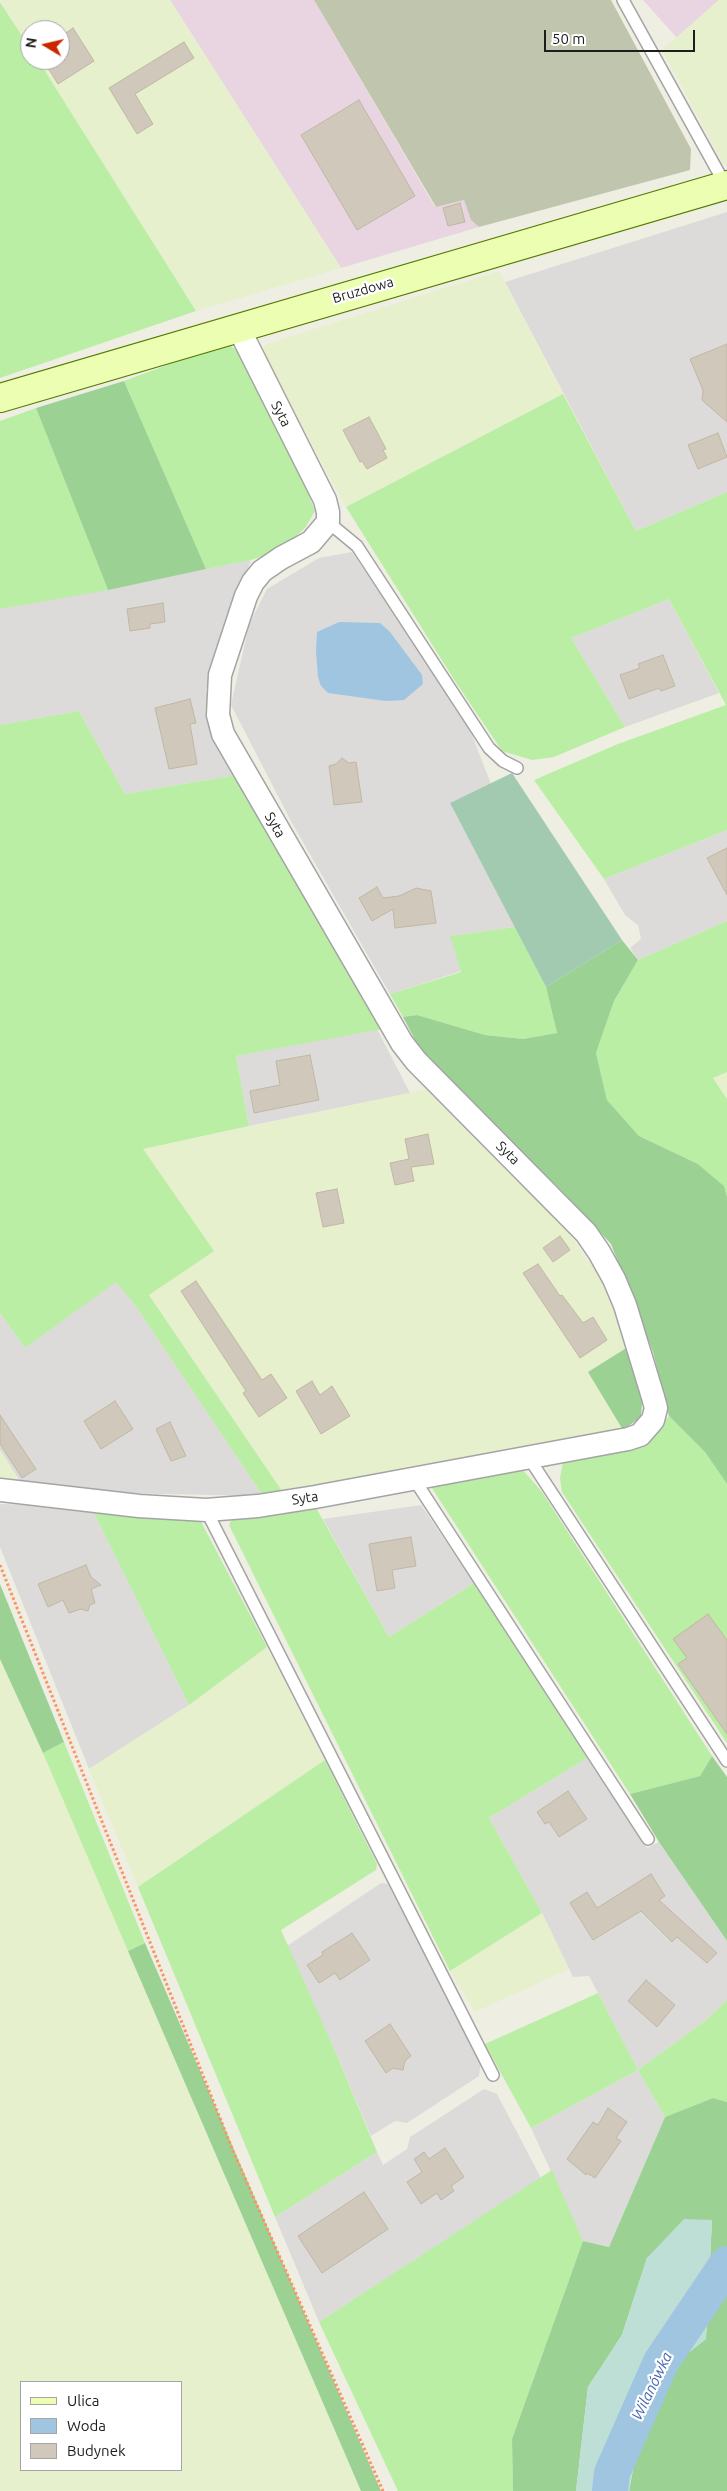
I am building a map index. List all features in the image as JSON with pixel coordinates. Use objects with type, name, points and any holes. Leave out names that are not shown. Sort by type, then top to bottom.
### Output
[{"type":"street","name":"Bruzdowa","points":[[0,398],[726,185]]},
{"type":"street","name":"Syta","points":[[0,1490],[139,1506],[206,1510],[306,1499],[628,1439],[640,1435],[654,1420],[656,1408],[653,1397],[614,1279],[586,1233],[416,1062],[402,1043],[223,734],[218,715],[218,688],[223,661],[231,634],[253,582],[271,564],[311,542],[328,522],[325,500],[238,328]]},
{"type":"lane","points":[[623,0],[726,185]]},
{"type":"lane","points":[[328,522],[357,546],[489,748],[503,761],[517,768]]},
{"type":"lane","points":[[529,1458],[727,1760]]},
{"type":"lane","points":[[414,1478],[648,1839]]},
{"type":"lane","points":[[206,1510],[493,2076]]},
{"type":"path","points":[[0,1565],[233,2151],[383,2491]]},
{"type":"shaded area","points":[[0,0],[170,0],[341,268],[196,311],[44,70],[70,70],[70,20],[20,20],[20,32]]},
{"type":"shaded area","points":[[170,0],[314,0],[435,207],[464,200],[471,220],[479,227],[341,268]]},
{"type":"shaded area","points":[[314,0],[611,0],[691,149],[690,170],[479,227],[471,220],[464,200],[436,207]]},
{"type":"shaded area","points":[[643,0],[719,0],[677,38]]},
{"type":"shaded area","points":[[719,0],[727,0],[727,164],[724,165],[662,50]]},
{"type":"shaded area","points":[[727,212],[727,492],[636,531],[505,282]]},
{"type":"shaded area","points":[[499,271],[563,394],[346,507],[263,356],[264,345]]},
{"type":"shaded area","points":[[352,552],[468,725],[491,784],[450,803],[515,927],[451,936],[461,971],[390,994],[292,823],[231,705],[249,625],[267,589],[319,558]]},
{"type":"shaded area","points":[[251,560],[206,690],[213,725],[236,775],[125,794],[79,711],[0,725],[0,609]]},
{"type":"shaded area","points":[[669,599],[719,693],[625,727],[571,638]]},
{"type":"shaded area","points":[[512,773],[622,940],[546,987],[450,803]]},
{"type":"shaded area","points":[[727,830],[727,921],[638,960],[630,948],[641,939],[638,925],[625,915],[604,879]]},
{"type":"shaded area","points":[[377,1029],[410,1093],[249,1126],[236,1056]]},
{"type":"shaded area","points":[[727,1072],[727,1099],[713,1077]]},
{"type":"shaded area","points":[[433,1088],[563,1225],[610,1292],[628,1347],[623,1430],[510,1449],[284,1494],[149,1294],[143,1149]]},
{"type":"shaded area","points":[[116,1281],[135,1305],[263,1496],[121,1493],[56,1484],[21,1483],[0,1450],[0,1313],[25,1348]]},
{"type":"shaded area","points":[[0,1450],[21,1483],[0,1480]]},
{"type":"shaded area","points":[[0,1504],[91,1507],[189,1705],[89,1769],[0,1547]]},
{"type":"shaded area","points":[[421,1505],[474,1583],[389,1637],[323,1519]]},
{"type":"shaded area","points":[[267,1647],[325,1760],[138,1887],[89,1769],[189,1705]]},
{"type":"shaded area","points":[[0,1659],[43,1753],[361,2491],[0,2491]]},
{"type":"shaded area","points":[[587,1758],[647,1848],[659,1842],[727,1941],[727,2000],[705,2021],[638,2070],[589,1976],[573,1977],[542,1913],[489,1818]]},
{"type":"shaded area","points":[[381,1883],[388,1884],[481,2062],[479,2076],[407,2123],[395,2121],[371,2136],[333,2046],[287,1946]]},
{"type":"shaded area","points":[[542,1913],[569,1969],[475,2012],[450,1971]]},
{"type":"shaded area","points":[[638,2070],[665,2117],[609,2247],[583,2241],[531,2128]]},
{"type":"shaded area","points":[[484,2089],[497,2094],[541,2178],[319,2322],[275,2217],[377,2152],[383,2165],[407,2149],[410,2137]]},
{"type":"shaded area","points":[[684,2219],[712,2220],[706,2339],[679,2360],[634,2464],[629,2491],[576,2491],[588,2387],[622,2335],[647,2258]]},
{"type":"green space","points":[[0,2],[20,33],[20,70],[44,70],[196,311],[0,378]]},
{"type":"green space","points":[[227,343],[239,352],[300,472],[315,511],[305,528],[281,550],[251,560],[206,569],[124,381]]},
{"type":"green space","points":[[124,381],[206,569],[108,590],[36,408]]},
{"type":"green space","points":[[563,394],[636,531],[727,492],[727,830],[604,879],[534,780],[618,744],[726,705],[669,599],[571,638],[625,727],[554,757],[532,760],[502,751],[455,681],[346,507]]},
{"type":"green space","points":[[36,408],[108,590],[0,609],[0,421]]},
{"type":"green space","points":[[79,711],[125,794],[236,775],[388,1028],[236,1056],[249,1126],[143,1149],[214,1251],[149,1295],[284,1494],[263,1496],[135,1305],[116,1282],[25,1348],[0,1313],[0,725]]},
{"type":"green space","points":[[727,921],[727,1072],[713,1078],[727,1099],[727,1197],[724,1186],[698,1164],[639,1136],[607,1100],[596,1053],[614,1001],[638,960]]},
{"type":"green space","points":[[515,927],[546,987],[557,1033],[523,1039],[485,1035],[417,1015],[403,1017],[390,994],[461,972],[450,936]]},
{"type":"green space","points":[[622,940],[638,960],[614,1001],[596,1053],[607,1100],[639,1136],[698,1164],[724,1186],[727,1197],[727,1484],[705,1452],[669,1416],[653,1352],[611,1244],[556,1185],[423,1055],[403,1017],[417,1015],[485,1035],[523,1039],[557,1033],[546,987]]},
{"type":"green space","points":[[628,1347],[643,1391],[641,1417],[623,1430],[588,1372]]},
{"type":"green space","points":[[669,1416],[705,1452],[727,1484],[727,1743],[562,1492],[560,1478],[563,1461],[622,1452],[648,1441]]},
{"type":"green space","points":[[521,1468],[542,1492],[712,1756],[700,1776],[630,1794],[428,1482]]},
{"type":"green space","points":[[315,1506],[389,1637],[474,1583],[587,1758],[489,1818],[542,1913],[450,1971],[229,1525],[233,1516]]},
{"type":"green space","points":[[91,1507],[199,1518],[267,1647],[189,1705]]},
{"type":"green space","points":[[0,1584],[64,1742],[43,1753],[0,1659]]},
{"type":"green space","points":[[64,1742],[145,1943],[128,1951],[43,1753]]},
{"type":"green space","points":[[712,1756],[727,1777],[727,1941],[659,1842],[630,1794],[700,1776]]},
{"type":"green space","points":[[325,1760],[377,1864],[376,1870],[281,1930],[333,2046],[377,2152],[275,2217],[138,1887]]},
{"type":"green space","points":[[145,1943],[381,2491],[361,2491],[128,1951]]},
{"type":"green space","points":[[598,1993],[638,2070],[531,2128],[485,2044]]},
{"type":"green space","points":[[727,2000],[727,2102],[713,2098],[665,2117],[638,2070],[705,2021]]},
{"type":"green space","points":[[713,2098],[727,2102],[727,2491],[629,2491],[634,2464],[679,2360],[706,2339],[712,2220],[647,2258],[622,2335],[588,2387],[576,2491],[513,2491],[512,2439],[583,2241],[609,2247],[665,2117]]},
{"type":"green space","points":[[552,2170],[583,2241],[512,2439],[513,2491],[398,2491],[319,2322]]},
{"type":"water","points":[[339,622],[380,623],[390,632],[422,675],[423,684],[404,700],[386,701],[328,693],[321,686],[318,677],[317,632]]},
{"type":"building","points":[[73,28],[94,61],[58,84],[49,70],[70,70],[70,30]]},
{"type":"building","points":[[184,42],[194,58],[135,94],[153,124],[137,134],[109,88]]},
{"type":"building","points":[[359,100],[415,196],[357,230],[301,135]]},
{"type":"building","points":[[460,203],[465,222],[448,226],[443,208]]},
{"type":"building","points":[[727,344],[727,422],[702,400],[703,390],[690,359]]},
{"type":"building","points":[[369,417],[386,449],[383,450],[387,458],[367,469],[362,461],[360,462],[343,430]]},
{"type":"building","points":[[718,433],[727,457],[698,469],[688,445]]},
{"type":"building","points":[[163,603],[165,622],[150,624],[150,628],[130,631],[127,609]]},
{"type":"building","points":[[663,655],[675,686],[661,691],[659,688],[629,699],[620,675],[640,668],[638,664]]},
{"type":"building","points":[[190,699],[196,723],[190,724],[197,764],[169,769],[155,708]]},
{"type":"building","points":[[342,758],[349,763],[356,762],[362,802],[334,805],[329,766],[336,764]]},
{"type":"building","points":[[727,848],[727,895],[707,858]]},
{"type":"building","points":[[377,887],[383,898],[399,896],[416,888],[431,891],[436,923],[395,928],[393,909],[372,921],[359,898]]},
{"type":"building","points":[[310,1055],[319,1100],[254,1113],[250,1091],[280,1085],[276,1061]]},
{"type":"building","points":[[428,1134],[434,1164],[411,1167],[414,1181],[395,1185],[390,1163],[409,1159],[405,1139]]},
{"type":"building","points":[[337,1189],[344,1223],[323,1227],[316,1193]]},
{"type":"building","points":[[560,1236],[570,1250],[553,1262],[543,1248]]},
{"type":"building","points":[[538,1264],[560,1296],[562,1295],[583,1323],[593,1317],[607,1340],[580,1358],[523,1273]]},
{"type":"building","points":[[196,1281],[262,1380],[271,1374],[287,1398],[259,1417],[243,1393],[246,1391],[181,1291]]},
{"type":"building","points":[[312,1381],[320,1395],[332,1386],[350,1416],[321,1434],[296,1391]]},
{"type":"building","points":[[115,1401],[133,1429],[101,1449],[84,1421]]},
{"type":"building","points":[[0,1415],[36,1469],[22,1478],[0,1444]]},
{"type":"building","points":[[170,1422],[186,1456],[171,1461],[156,1429]]},
{"type":"building","points":[[411,1537],[416,1566],[392,1570],[395,1588],[377,1591],[369,1544]]},
{"type":"building","points":[[86,1565],[91,1577],[101,1585],[91,1589],[95,1603],[90,1605],[88,1611],[81,1609],[69,1613],[63,1600],[48,1607],[38,1584]]},
{"type":"building","points":[[708,1614],[727,1640],[727,1734],[678,1664],[687,1658],[673,1639]]},
{"type":"building","points":[[568,1791],[587,1819],[559,1837],[549,1822],[545,1824],[537,1812]]},
{"type":"building","points":[[651,1874],[665,1896],[659,1900],[717,1953],[707,1963],[677,1937],[672,1942],[641,1911],[593,1940],[570,1903],[587,1892],[597,1908]]},
{"type":"building","points":[[352,1933],[370,1960],[340,1980],[335,1973],[319,1983],[307,1965],[323,1955],[322,1952]]},
{"type":"building","points":[[646,1980],[675,2005],[657,2027],[628,2001]]},
{"type":"building","points":[[390,2024],[411,2056],[405,2061],[403,2070],[393,2068],[386,2073],[365,2041]]},
{"type":"building","points":[[608,2108],[627,2122],[616,2138],[621,2141],[595,2178],[587,2173],[586,2175],[567,2159],[593,2122],[598,2125]]},
{"type":"building","points":[[445,2148],[464,2177],[451,2186],[454,2191],[441,2200],[437,2193],[421,2204],[407,2182],[422,2172],[414,2159],[424,2152],[429,2159]]},
{"type":"building","points":[[364,2192],[388,2229],[322,2273],[298,2236]]},
{"type":"waterway","name":"Wilanówka","points":[[610,2491],[612,2473],[661,2362],[727,2264]]}]
